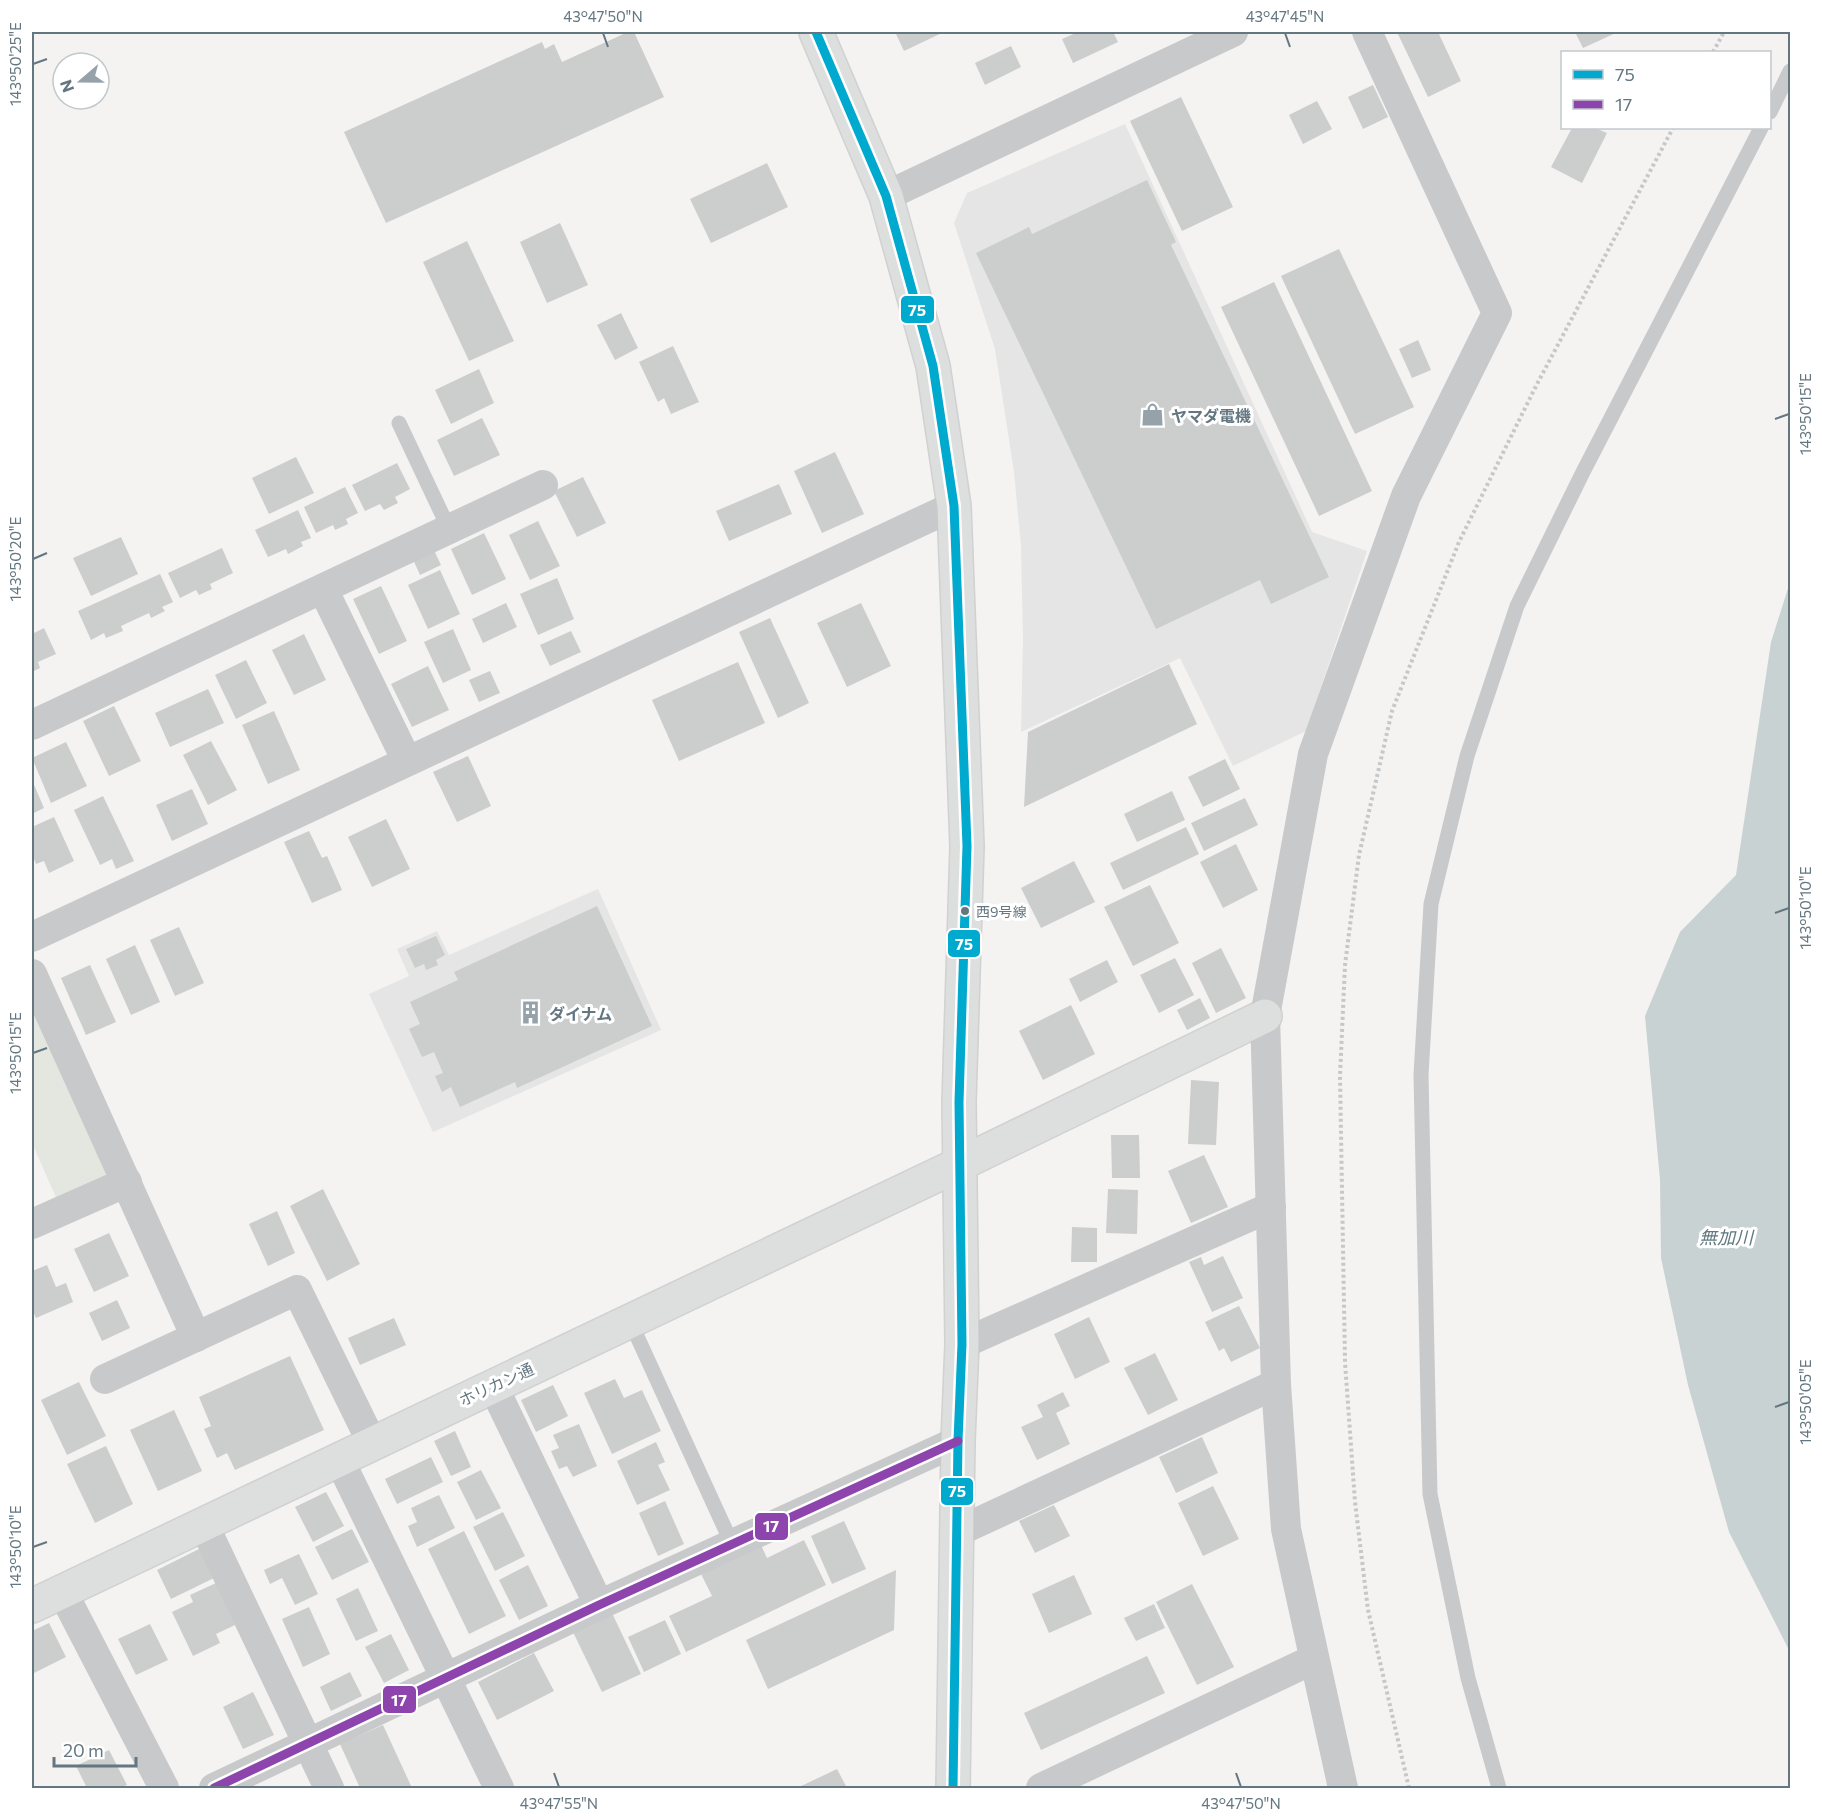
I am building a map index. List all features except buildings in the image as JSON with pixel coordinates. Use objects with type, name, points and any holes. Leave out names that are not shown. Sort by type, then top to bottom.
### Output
[{"type":"main road","points":[[816,32],[886,196],[933,366],[954,506],[967,846],[959,1102],[962,1344],[958,1441],[953,1788]]},
{"type":"main road","points":[[960,1164],[1265,1016]]},
{"type":"main road","name":"ホリカン通","points":[[32,1606],[960,1164]]},
{"type":"street","points":[[886,196],[1233,32]]},
{"type":"street","points":[[1343,1788],[1286,1529],[1276,1384],[1265,1016],[1313,754],[1406,496],[1497,313],[1367,32]]},
{"type":"street","points":[[32,725],[543,485]]},
{"type":"street","points":[[32,937],[954,506]]},
{"type":"street","points":[[323,589],[407,761]]},
{"type":"street","points":[[32,974],[196,1337]]},
{"type":"street","points":[[32,1224],[127,1182]]},
{"type":"street","points":[[962,1344],[1271,1207]]},
{"type":"street","points":[[105,1378],[297,1290],[372,1443]]},
{"type":"street","points":[[957,1532],[1276,1384]]},
{"type":"street","points":[[493,1386],[599,1605]]},
{"type":"street","points":[[214,1788],[599,1605],[958,1441]]},
{"type":"street","points":[[339,1459],[499,1788]]},
{"type":"street","points":[[203,1523],[329,1788]]},
{"type":"street","points":[[62,1591],[164,1788]]},
{"type":"street","points":[[1041,1788],[1314,1659]]},
{"type":"lane","points":[[1771,110],[1791,71]]},
{"type":"lane","points":[[1499,1788],[1468,1678],[1430,1494],[1421,1075],[1431,904],[1467,756],[1517,606],[1583,472],[1760,129]]},
{"type":"lane","points":[[399,423],[449,529]]},
{"type":"lane","points":[[630,1321],[732,1544]]},
{"type":"path","points":[[1714,51],[1724,32]]},
{"type":"shaded area","points":[[1125,124],[1312,532],[1367,551],[1306,731],[1233,766],[1180,658],[1021,732],[1023,639],[1021,546],[1014,472],[995,349],[954,223],[967,193]]},
{"type":"shaded area","name":"ダイナム","points":[[598,889],[661,1030],[433,1132],[369,994],[409,976],[397,949],[437,931],[449,955]]},
{"type":"shaded area","points":[[32,974],[127,1182],[62,1211],[32,1143]]},
{"type":"water","name":"無加川","points":[[1790,582],[1790,1652],[1729,1532],[1688,1385],[1661,1258],[1660,1180],[1645,1016],[1680,932],[1736,875],[1771,642]]},
{"type":"transit line","name":"75","points":[[816,32],[886,196],[933,366],[954,506],[967,846],[959,1102],[962,1344],[958,1441],[953,1788]]},
{"type":"transit line","name":"17","points":[[214,1788],[599,1605],[958,1441]]},
{"type":"place","name":"ヤマダ電機","points":[[1153,415]]},
{"type":"place","name":"西9号線","points":[[965,911]]},
{"type":"place","name":"ダイナム","points":[[531,1013]]}]
